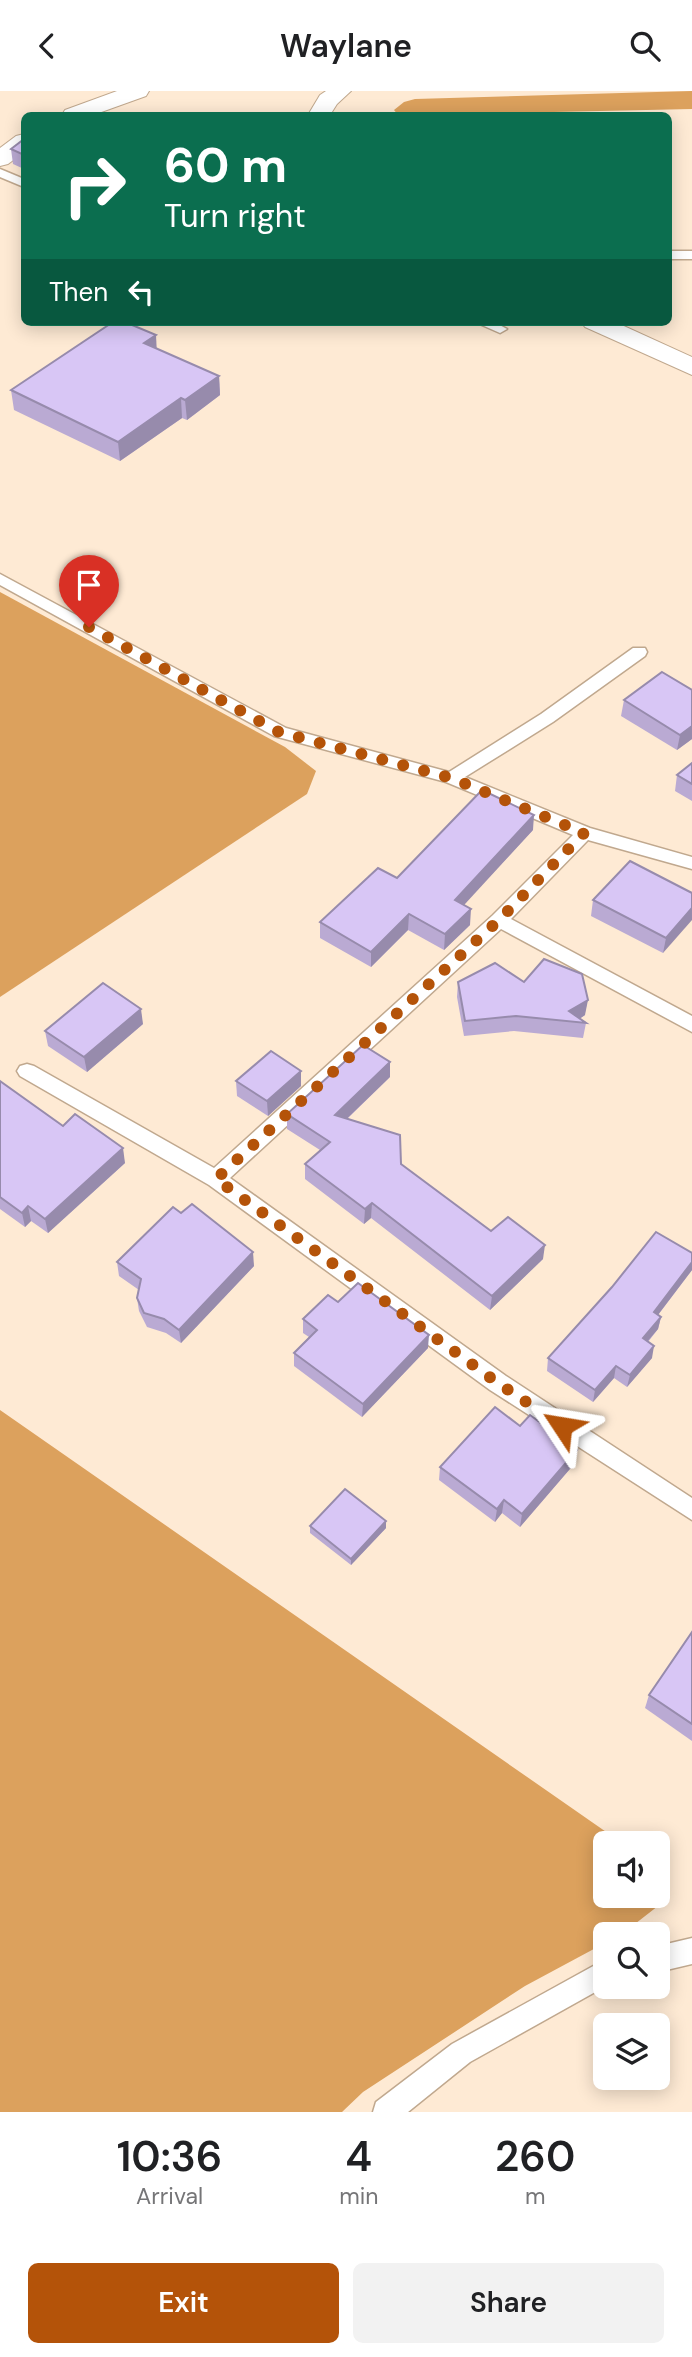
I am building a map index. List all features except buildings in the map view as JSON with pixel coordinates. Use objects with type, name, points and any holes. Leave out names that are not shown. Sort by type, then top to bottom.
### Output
[{"type":"street","points":[[81,112],[138,91]]},
{"type":"street","points":[[321,112],[328,100],[340,91]]},
{"type":"street","points":[[0,159],[21,143]]},
{"type":"street","points":[[603,326],[692,367]]},
{"type":"lane","points":[[0,173],[21,182]]},
{"type":"lane","points":[[672,254],[692,255]]},
{"type":"lane","points":[[491,326],[500,330]]},
{"type":"lane","points":[[0,579],[279,732],[451,778],[584,833],[692,863]]},
{"type":"lane","points":[[451,778],[504,748],[562,706],[586,693],[639,652]]},
{"type":"lane","points":[[216,1179],[499,920],[584,833]]},
{"type":"lane","points":[[499,920],[692,1025]]},
{"type":"lane","points":[[27,1071],[216,1179],[498,1383],[692,1510]]},
{"type":"lane","points":[[670,1956],[692,1951]]},
{"type":"lane","points":[[386,2112],[461,2053],[593,1979]]},
{"type":"shaded area","points":[[692,91],[692,109],[552,112],[394,110],[404,102],[415,99]]},
{"type":"shaded area","points":[[0,592],[285,747],[316,771],[307,794],[0,997]]},
{"type":"shaded area","points":[[0,1410],[605,1831],[593,1831],[593,1908],[655,1908],[637,1922],[593,1922],[593,1949],[525,1986],[363,2092],[342,2112],[0,2112]]},
{"type":"route","points":[[89,627],[279,732],[451,778],[584,833],[499,920],[216,1179],[498,1383],[562,1426]]}]
